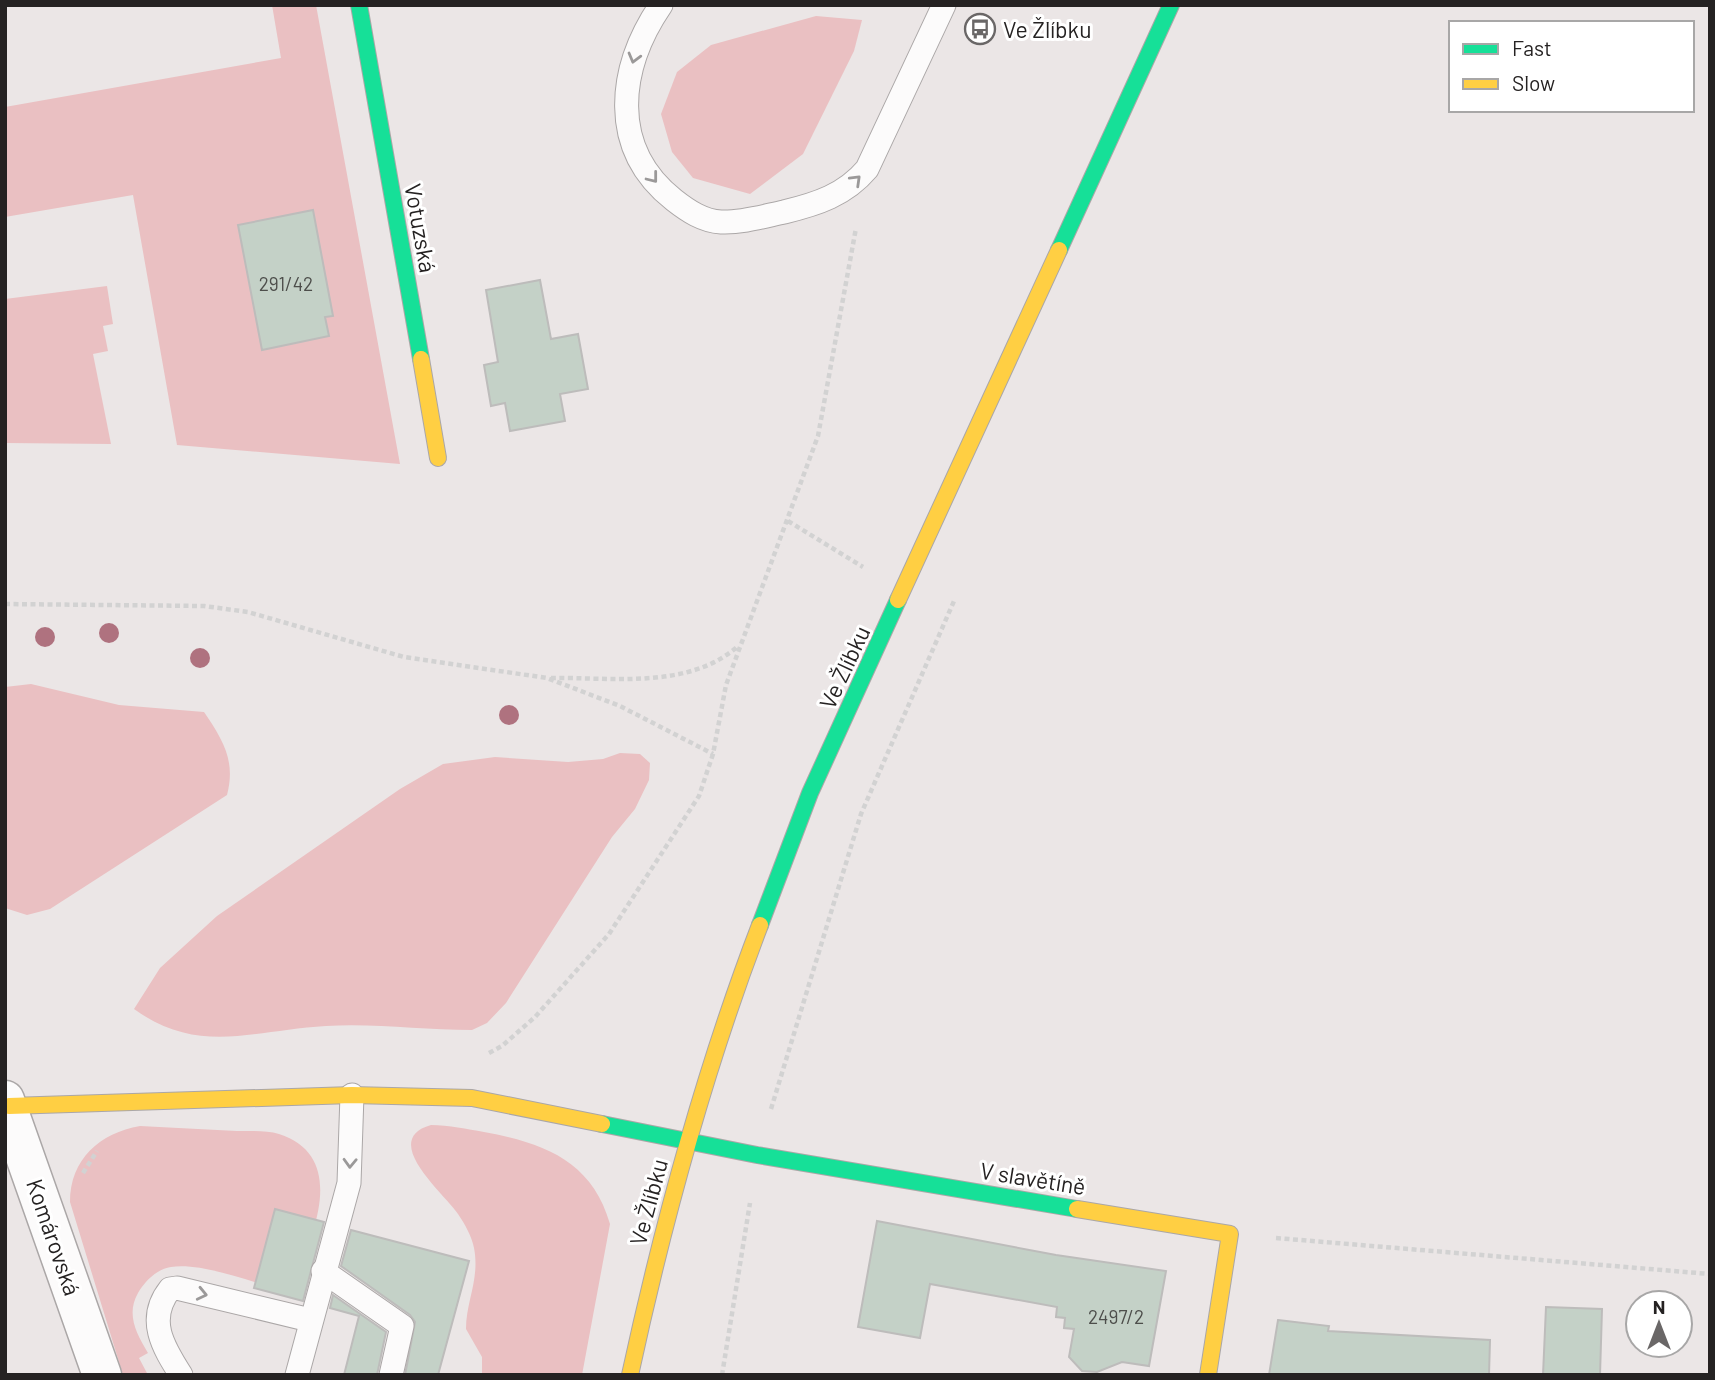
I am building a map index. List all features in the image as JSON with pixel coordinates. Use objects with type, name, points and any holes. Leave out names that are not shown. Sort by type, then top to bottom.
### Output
[{"type":"street","name":"Votuzská","points":[[359,5],[438,458]]},
{"type":"street","name":"Ve Žlíbku","points":[[630,1375],[657,1252],[688,1141],[747,958],[810,793],[1171,5]]},
{"type":"street","name":"V slavětíně","points":[[7,1103],[352,1095],[472,1098],[757,1155],[1230,1234]]},
{"type":"street","name":"Komárovská","points":[[7,1103],[102,1375]]},
{"type":"street","points":[[1208,1375],[1230,1234]]},
{"type":"lane","points":[[661,5],[635,51],[626,117],[630,139],[639,159],[663,191],[706,220],[723,222],[814,205],[854,184],[867,169],[944,5]]},
{"type":"lane","points":[[297,1375],[349,1183],[352,1095]]},
{"type":"lane","points":[[323,1271],[402,1326],[391,1375]]},
{"type":"lane","points":[[181,1375],[165,1349],[158,1329],[159,1306],[170,1289],[310,1320]]},
{"type":"path","points":[[482,1056],[502,1046],[535,1017],[609,934],[699,796],[713,754],[716,724],[740,644],[818,436],[867,169]]},
{"type":"path","points":[[5,604],[204,606],[306,626],[404,657],[547,678],[660,677],[706,665],[728,655],[740,644]]},
{"type":"path","points":[[722,1375],[757,1155],[861,814],[950,612]]},
{"type":"path","points":[[547,678],[620,706],[713,754]]},
{"type":"path","points":[[81,1180],[98,1150],[104,1146]]},
{"type":"path","points":[[1230,1234],[1710,1275]]},
{"type":"shaded area","points":[[272,5],[316,5],[400,464],[177,445],[133,195],[5,217],[5,107],[281,58]]},
{"type":"shaded area","points":[[816,16],[862,20],[854,51],[803,154],[750,194],[693,178],[672,152],[661,114],[677,72],[711,45]]},
{"type":"shaded area","points":[[107,286],[113,324],[103,326],[108,351],[93,354],[111,444],[5,443],[5,299]]},
{"type":"shaded area","points":[[31,684],[119,705],[204,712],[226,751],[230,772],[227,795],[50,909],[27,915],[5,908],[5,687]]},
{"type":"shaded area","points":[[620,753],[640,754],[650,763],[649,780],[635,809],[612,837],[506,1003],[487,1023],[472,1030],[344,1025],[227,1037],[181,1032],[134,1009],[160,968],[217,916],[400,789],[443,764],[495,757],[568,762],[603,759]]},
{"type":"shaded area","points":[[431,1125],[451,1126],[506,1137],[545,1149],[578,1170],[602,1202],[610,1224],[582,1375],[482,1375],[482,1357],[466,1329],[475,1270],[473,1244],[461,1218],[420,1168],[413,1155],[411,1143],[416,1132]]},
{"type":"shaded area","points":[[140,1126],[264,1131],[279,1134],[301,1146],[315,1162],[320,1182],[319,1205],[306,1251],[288,1292],[230,1275],[184,1266],[161,1270],[152,1276],[138,1293],[133,1308],[136,1331],[148,1353],[139,1358],[148,1375],[123,1375],[70,1202],[71,1187],[75,1173],[90,1150],[112,1135]]},
{"type":"building","points":[[313,210],[333,316],[325,317],[329,336],[262,350],[238,225]]},
{"type":"building","points":[[540,280],[551,339],[578,334],[588,389],[560,394],[565,421],[510,431],[505,403],[491,406],[484,365],[498,362],[486,290]]},
{"type":"building","points":[[275,1209],[324,1222],[303,1301],[254,1288]]},
{"type":"building","points":[[877,1221],[1056,1255],[1166,1271],[1149,1366],[1122,1362],[1097,1372],[1082,1371],[1069,1357],[1074,1329],[1064,1328],[1065,1318],[1056,1317],[1057,1307],[930,1284],[920,1338],[858,1327]]},
{"type":"building","points":[[351,1230],[469,1261],[438,1375],[405,1375],[415,1322],[410,1315],[341,1266]]},
{"type":"building","points":[[333,1295],[386,1332],[377,1375],[344,1375],[359,1316],[330,1308]]},
{"type":"building","points":[[1546,1307],[1602,1309],[1600,1375],[1543,1375]]},
{"type":"building","points":[[1278,1320],[1329,1326],[1328,1331],[1490,1340],[1489,1375],[1269,1375]]},
{"type":"traffic: fast","points":[[359,5],[421,359]]},
{"type":"traffic: fast","points":[[1059,250],[1171,5]]},
{"type":"traffic: fast","points":[[760,925],[810,793],[898,600]]},
{"type":"traffic: fast","points":[[602,1124],[757,1155],[1077,1209]]},
{"type":"traffic: slow","points":[[898,600],[1059,250]]},
{"type":"traffic: slow","points":[[421,359],[438,458]]},
{"type":"traffic: slow","points":[[630,1375],[686,1148],[760,925]]},
{"type":"traffic: slow","points":[[9,1106],[352,1095],[472,1098],[602,1124]]},
{"type":"traffic: slow","points":[[1077,1209],[1230,1234],[1208,1375]]},
{"type":"place","name":"Ve Žlíbku","points":[[980,29]]}]
